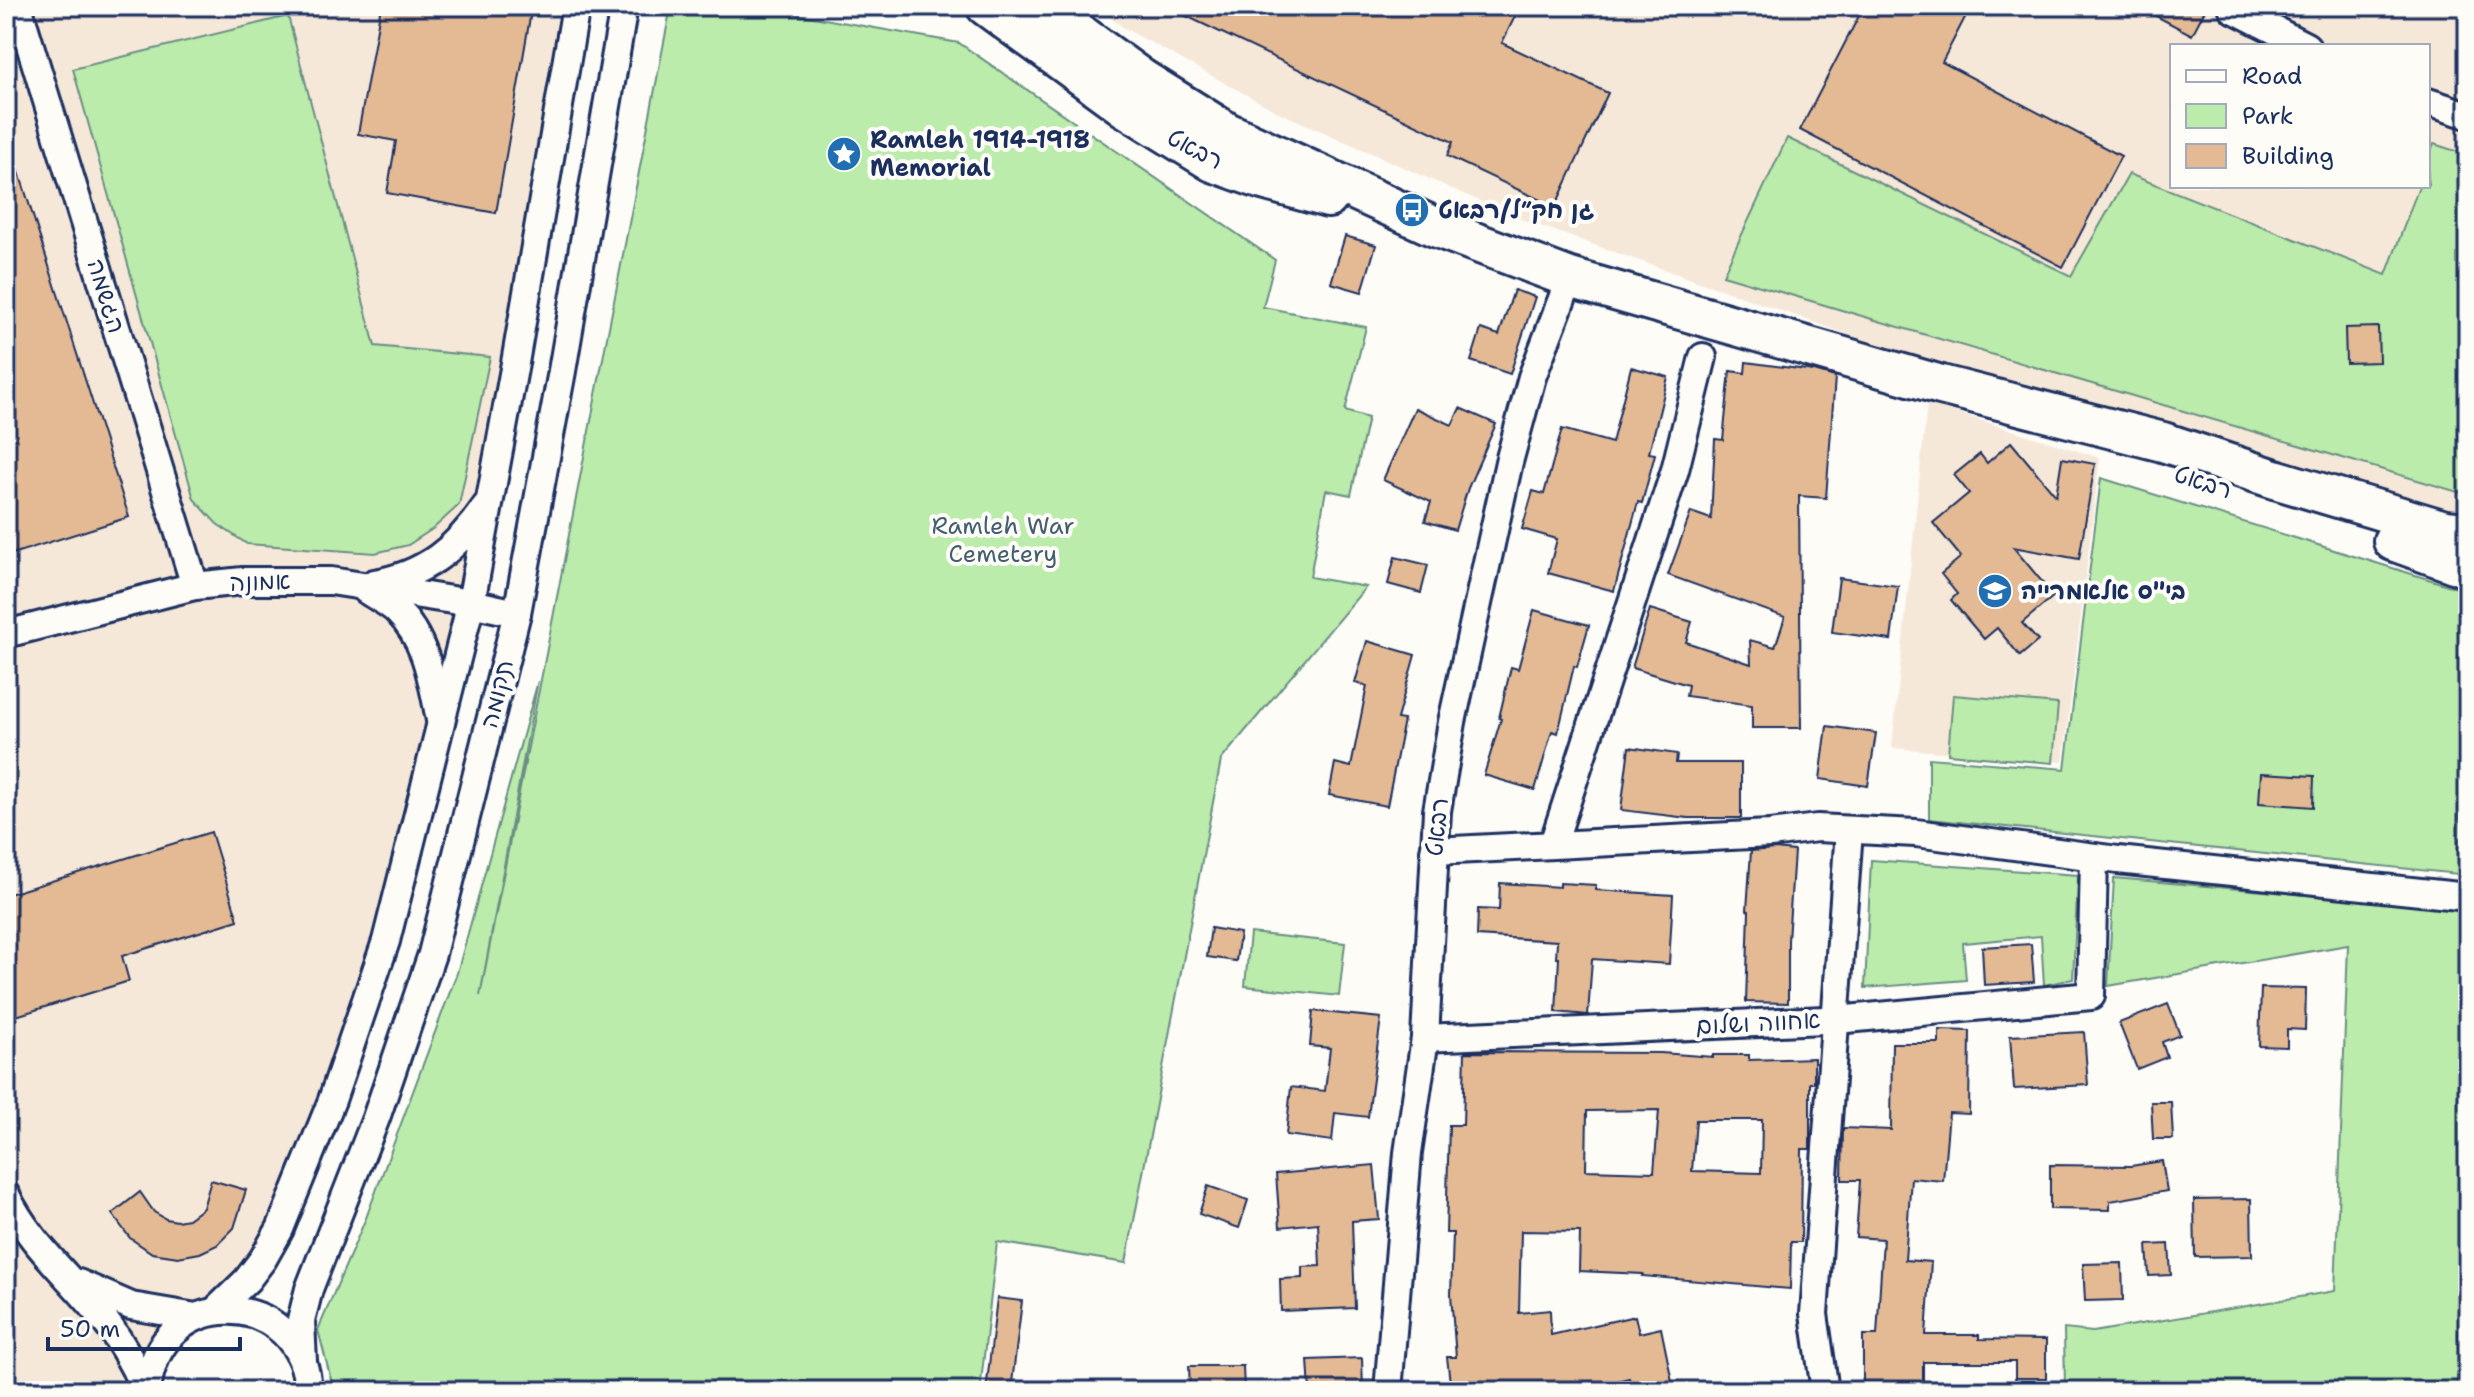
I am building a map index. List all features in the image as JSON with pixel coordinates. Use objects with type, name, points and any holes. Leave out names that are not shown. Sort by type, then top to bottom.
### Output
[{"type":"street","name":"הגשמה","points":[[18,6],[195,586]]},
{"type":"street","name":"תקומה","points":[[146,1391],[159,1348],[175,1329],[206,1314],[247,1280],[280,1229],[332,1100],[386,941],[471,603],[576,6]]},
{"type":"street","name":"תקומה","points":[[308,1391],[301,1321],[309,1289],[376,1118],[432,954],[517,613],[624,6]]},
{"type":"street","name":"רבאט","points":[[986,6],[1123,106],[1213,162],[1263,180],[1435,227]]},
{"type":"street","name":"רבאט","points":[[1042,6],[1142,79],[1215,125],[1435,227],[1570,278],[1941,385],[2163,442],[2431,526],[2468,532]]},
{"type":"street","points":[[2233,9],[2302,44]]},
{"type":"street","points":[[2430,103],[2468,115]]},
{"type":"street","name":"רבאט","points":[[1388,1391],[1408,1153],[1425,1038],[1437,811],[1452,722],[1509,462],[1532,377],[1570,278]]},
{"type":"street","points":[[1553,844],[1675,470],[1703,357]]},
{"type":"street","name":"רבאט","points":[[1941,385],[2155,466],[2437,555],[2468,568]]},
{"type":"street","points":[[360,586],[406,576],[448,552],[490,500]]},
{"type":"street","name":"אמונה","points":[[6,634],[195,586],[270,580],[331,581],[517,613]]},
{"type":"street","points":[[360,586],[397,611],[414,633],[426,657],[441,726]]},
{"type":"street","points":[[1434,851],[1770,834],[1817,828],[1916,833],[2094,857],[2468,897]]},
{"type":"street","points":[[1825,1391],[1814,1314],[1849,830]]},
{"type":"street","name":"אחווה ושלום","points":[[1425,1038],[1834,1020],[2091,996],[2094,857]]},
{"type":"street","points":[[6,1195],[36,1244],[96,1310],[120,1342],[146,1391]]},
{"type":"street","points":[[65,1276],[105,1297],[131,1306],[206,1314],[243,1312],[269,1321],[289,1339],[303,1362]]},
{"type":"shaded area","points":[[6,6],[566,6],[512,349],[387,915],[261,1250],[143,1360],[103,1391],[6,1391]]},
{"type":"shaded area","points":[[1095,6],[2468,6],[2468,553],[1518,218],[1276,111],[1124,28]]},
{"type":"shaded area","points":[[1927,403],[2100,458],[2063,762],[1892,748]]},
{"type":"green space","name":"Ramleh War Cemetery","points":[[671,6],[797,6],[796,14],[959,43],[1275,260],[1263,307],[1366,327],[1345,411],[1368,418],[1351,495],[1326,490],[1310,577],[1366,587],[1221,760],[1126,1263],[997,1242],[980,1391],[334,1391],[318,1330],[366,1218],[457,973],[538,681],[480,996]]},
{"type":"green space","points":[[288,16],[375,346],[490,357],[459,505],[434,528],[408,545],[375,553],[247,544],[217,524],[194,499],[73,69]]},
{"type":"green space","points":[[1787,138],[2071,276],[2129,174],[2386,275],[2418,188],[2430,188],[2430,155],[2434,144],[2468,155],[2468,495],[1723,275]]},
{"type":"green space","points":[[2101,478],[2467,591],[2458,874],[1929,819],[1929,758],[2065,769]]},
{"type":"green space","points":[[1953,695],[2058,704],[2053,763],[1948,754]]},
{"type":"green space","points":[[1871,860],[2078,875],[2073,979],[2044,985],[2041,936],[1963,943],[1966,980],[1865,988]]},
{"type":"green space","points":[[2114,878],[2468,909],[2457,1391],[2065,1391],[2064,1329],[2093,1332],[2335,1291],[2348,945],[2108,986]]},
{"type":"green space","points":[[1250,933],[1345,943],[1339,996],[1245,986]]},
{"type":"building","points":[[381,6],[532,6],[496,213],[387,193],[396,141],[358,134]]},
{"type":"building","points":[[1165,6],[1520,6],[1502,43],[1608,93],[1555,207],[1447,156],[1453,142]]},
{"type":"building","points":[[1864,6],[1971,6],[1942,62],[2121,156],[2063,267],[1800,130]]},
{"type":"building","points":[[2137,6],[2207,6],[2192,35]]},
{"type":"building","points":[[10,144],[129,517],[6,556],[6,145]]},
{"type":"building","points":[[1345,236],[1376,245],[1362,292],[1331,283]]},
{"type":"building","points":[[1514,290],[1535,297],[1510,374],[1471,361],[1481,329],[1499,335]]},
{"type":"building","points":[[2378,327],[2379,362],[2346,363],[2345,328]]},
{"type":"building","points":[[1746,362],[1814,371],[1835,377],[1826,498],[1799,496],[1801,728],[1752,728],[1752,705],[1686,696],[1688,685],[1632,668],[1650,609],[1692,622],[1686,642],[1751,664],[1750,640],[1775,647],[1785,617],[1668,575],[1691,512],[1711,519],[1715,439],[1723,440],[1730,371],[1745,373]]},
{"type":"building","points":[[1631,367],[1668,377],[1649,453],[1655,454],[1642,503],[1638,502],[1614,591],[1548,573],[1557,539],[1522,529],[1533,491],[1544,494],[1562,429],[1612,443]]},
{"type":"building","points":[[1415,408],[1452,425],[1460,408],[1496,424],[1468,488],[1455,530],[1425,521],[1431,502],[1383,480]]},
{"type":"building","points":[[2011,442],[2056,496],[2062,458],[2095,464],[2079,559],[2013,547],[2054,596],[2022,623],[2038,641],[2020,656],[1997,628],[1984,639],[1951,600],[1957,594],[1941,574],[1961,557],[1933,523],[1969,493],[1954,475],[1980,454],[1987,463]]},
{"type":"building","points":[[1395,557],[1428,565],[1421,593],[1388,584]]},
{"type":"building","points":[[1839,578],[1898,586],[1891,640],[1832,632]]},
{"type":"building","points":[[1534,610],[1589,625],[1577,667],[1574,666],[1558,733],[1552,731],[1535,790],[1484,775],[1501,719],[1511,667],[1518,669]]},
{"type":"building","points":[[1367,641],[1415,655],[1397,719],[1404,720],[1387,806],[1329,795],[1335,763],[1351,767],[1367,686],[1355,683]]},
{"type":"building","points":[[1827,726],[1876,733],[1868,786],[1820,779]]},
{"type":"building","points":[[1629,747],[1677,754],[1676,763],[1741,763],[1741,818],[1688,818],[1621,810]]},
{"type":"building","points":[[2261,773],[2314,776],[2313,807],[2259,803]]},
{"type":"building","points":[[211,832],[238,920],[122,956],[129,981],[16,1016],[6,985],[6,895]]},
{"type":"building","points":[[1751,851],[1794,851],[1788,941],[1788,1003],[1746,1002]]},
{"type":"building","points":[[1500,883],[1560,887],[1560,883],[1596,885],[1596,890],[1673,895],[1669,964],[1592,959],[1588,1015],[1556,1012],[1557,941],[1477,936],[1478,909],[1499,910]]},
{"type":"building","points":[[1211,928],[1240,933],[1236,961],[1207,957]]},
{"type":"building","points":[[2031,944],[2034,982],[1984,985],[1982,947]]},
{"type":"building","points":[[2261,988],[2306,989],[2305,1030],[2287,1029],[2287,1047],[2259,1046]]},
{"type":"building","points":[[2168,1004],[2180,1035],[2162,1042],[2167,1057],[2137,1069],[2119,1023]]},
{"type":"building","points":[[1313,1011],[1381,1018],[1368,1117],[1335,1113],[1332,1141],[1286,1135],[1291,1087],[1325,1091],[1330,1048],[1310,1046]]},
{"type":"building","points":[[1939,1030],[1970,1031],[1969,1114],[1949,1113],[1943,1181],[1911,1178],[1905,1260],[1931,1262],[1926,1335],[2046,1340],[2046,1378],[2015,1378],[2015,1362],[1923,1362],[1923,1386],[1863,1386],[1863,1335],[1877,1335],[1883,1239],[1856,1237],[1860,1180],[1842,1180],[1843,1128],[1891,1130],[1892,1043],[1939,1043]]},
{"type":"building","points":[[2084,1032],[2088,1085],[2014,1089],[2010,1036]]},
{"type":"building","points":[[1465,1052],[1749,1055],[1749,1060],[1814,1058],[1814,1083],[1810,1083],[1810,1149],[1802,1149],[1801,1242],[1791,1242],[1790,1289],[1643,1274],[1579,1271],[1580,1232],[1521,1231],[1519,1313],[1550,1310],[1551,1335],[1635,1316],[1639,1333],[1661,1328],[1674,1391],[1632,1391],[1629,1378],[1592,1387],[1592,1391],[1451,1391],[1447,1357],[1456,1357],[1451,1295],[1453,1233],[1446,1233],[1449,1125],[1463,1125]],"holes":[[[1659,1110],[1654,1172],[1586,1170],[1587,1111]],[[1696,1120],[1762,1120],[1761,1173],[1692,1171]]]},
{"type":"building","points":[[2151,1102],[2171,1102],[2173,1139],[2153,1139]]},
{"type":"building","points":[[2162,1161],[2167,1191],[2110,1201],[2110,1210],[2050,1209],[2050,1165],[2131,1166]]},
{"type":"building","points":[[1374,1165],[1379,1219],[1352,1221],[1355,1308],[1281,1311],[1280,1279],[1302,1278],[1302,1267],[1320,1266],[1318,1223],[1280,1227],[1276,1174]]},
{"type":"building","points":[[211,1180],[246,1190],[234,1228],[217,1245],[200,1253],[178,1257],[152,1253],[130,1238],[112,1214],[140,1192],[154,1212],[166,1219],[188,1219],[203,1208]]},
{"type":"building","points":[[1208,1186],[1248,1200],[1239,1228],[1199,1214]]},
{"type":"building","points":[[2251,1199],[2252,1256],[2195,1257],[2194,1200]]},
{"type":"building","points":[[2169,1244],[2171,1275],[2149,1276],[2147,1245]]},
{"type":"building","points":[[2122,1263],[2123,1300],[2085,1301],[2083,1264]]},
{"type":"building","points":[[997,1298],[1022,1301],[1011,1391],[986,1391]]},
{"type":"building","points":[[1362,1358],[1363,1391],[1310,1391],[1308,1360]]},
{"type":"building","points":[[1189,1366],[1243,1366],[1244,1391],[1190,1391]]},
{"type":"place","name":"Ramleh 1914-1918 Memorial","points":[[844,154]]},
{"type":"place","name":"גן חק״ל/רבאט","points":[[1412,210]]},
{"type":"place","name":"בי\"ס אלאמרייה","points":[[1995,591]]}]
